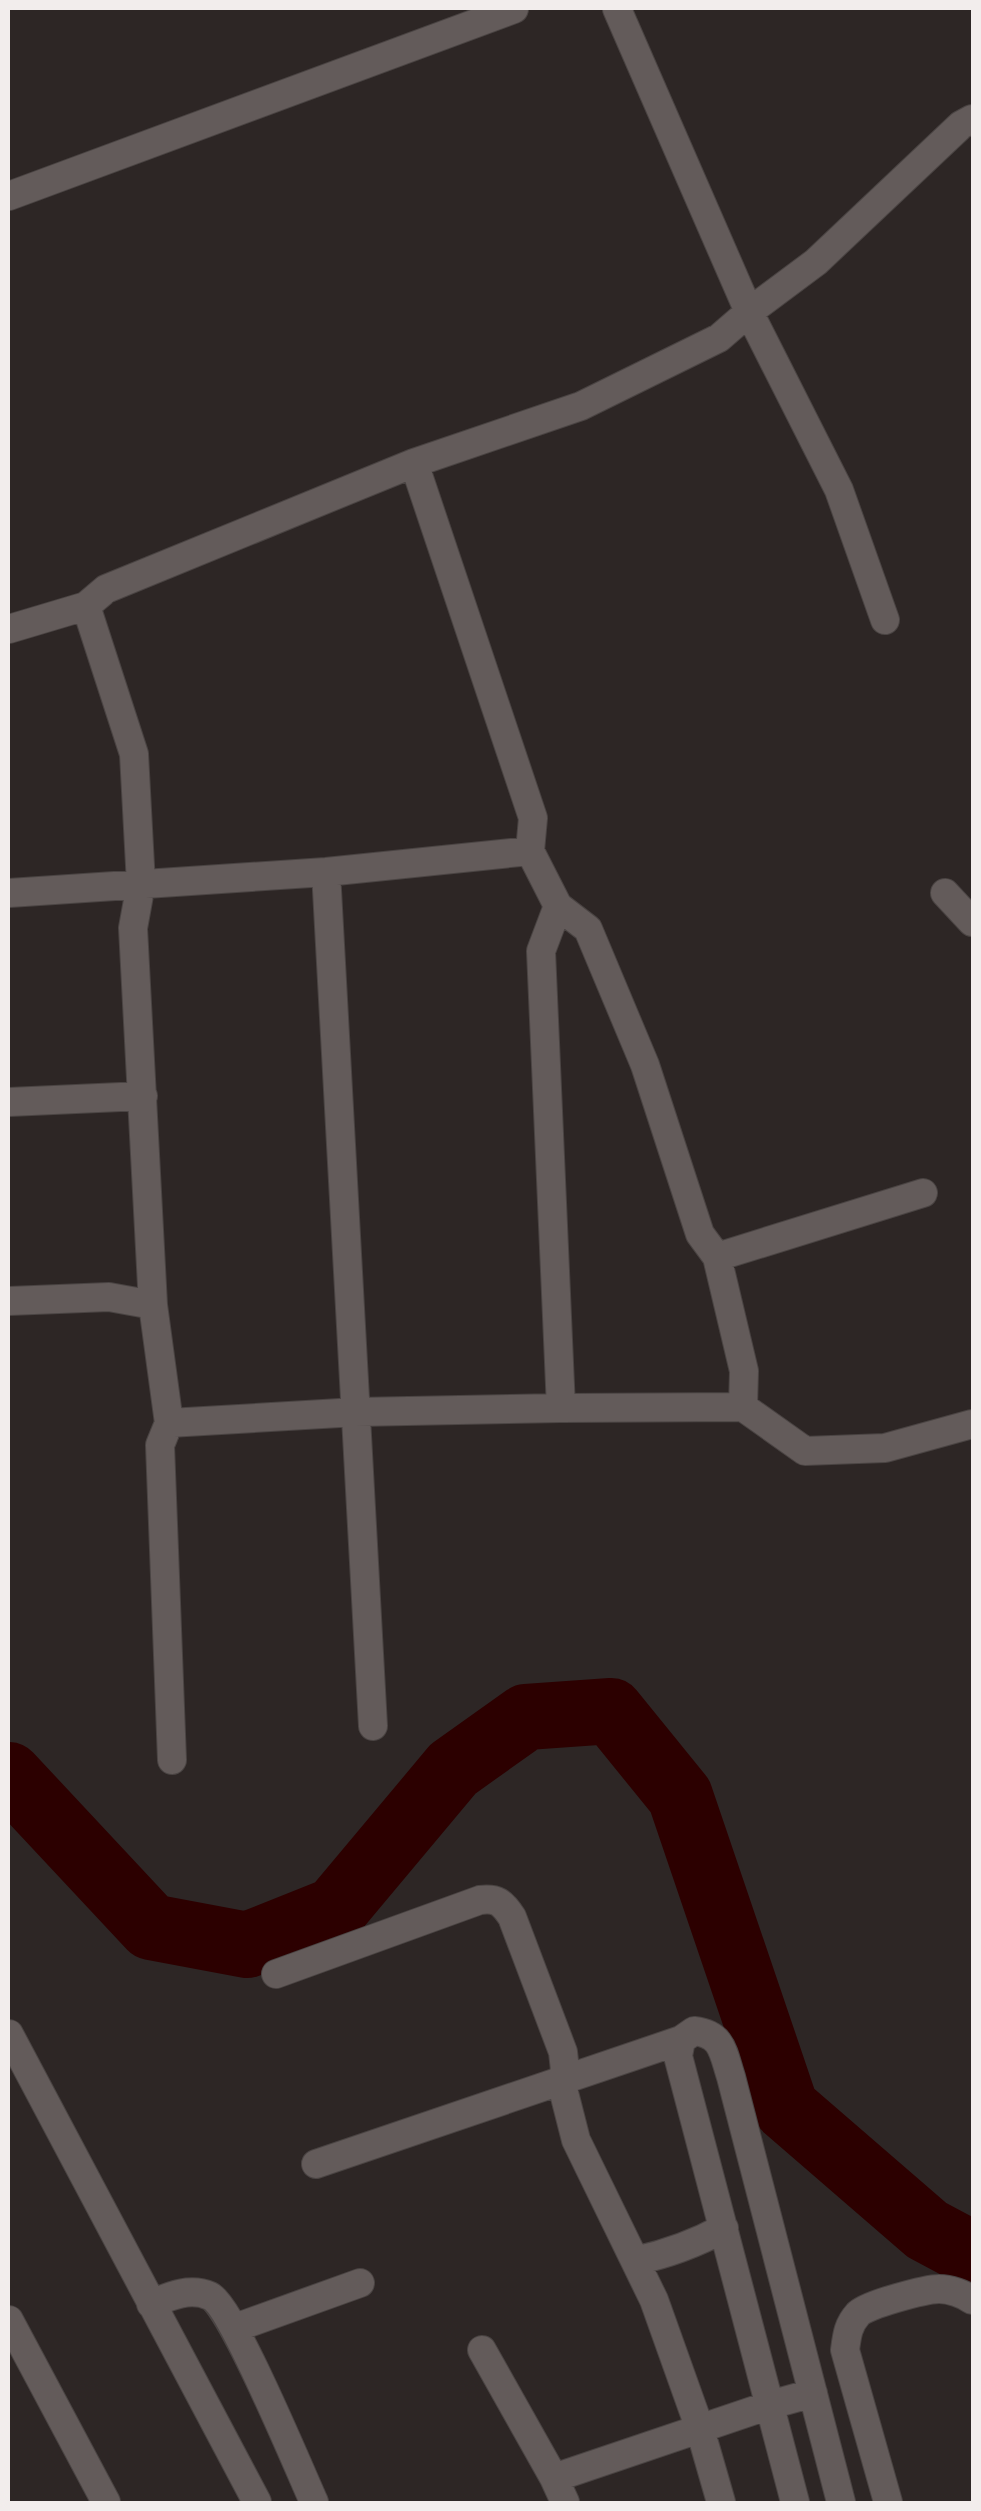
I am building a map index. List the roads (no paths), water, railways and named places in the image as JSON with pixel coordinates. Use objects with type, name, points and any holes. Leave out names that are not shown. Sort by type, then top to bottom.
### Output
[{"type":"street","points":[[9,196],[514,9]]},
{"type":"street","points":[[617,9],[750,312],[839,490],[884,620]]},
{"type":"street","points":[[9,629],[86,606],[106,589],[414,463],[581,406],[720,338],[750,312],[816,262],[961,125],[972,119]]},
{"type":"street","points":[[414,463],[533,818],[530,851],[558,906],[588,929],[645,1065],[700,1234],[717,1257],[744,1371],[743,1407]]},
{"type":"street","points":[[86,606],[134,754],[141,884],[133,928],[153,1305],[169,1423],[160,1445],[172,1760]]},
{"type":"street","points":[[9,893],[326,872],[530,851]]},
{"type":"street","points":[[326,872],[358,1412],[373,1726]]},
{"type":"street","points":[[945,893],[972,922]]},
{"type":"street","points":[[558,906],[540,951],[561,1408]]},
{"type":"street","points":[[9,1102],[143,1096]]},
{"type":"street","points":[[717,1257],[924,1193]]},
{"type":"street","points":[[9,1301],[109,1297],[153,1305]]},
{"type":"street","points":[[169,1423],[358,1412],[743,1407],[805,1451],[884,1448],[972,1424]]},
{"type":"street","points":[[276,1974],[480,1900],[493,1898],[503,1903],[512,1917],[563,2052],[565,2070],[561,2081],[576,2140],[654,2300],[700,2429],[721,2502]]},
{"type":"street","points":[[316,2164],[681,2040],[694,2031],[708,2033],[720,2044],[731,2078],[841,2502]]},
{"type":"street","points":[[9,2034],[18,2074],[151,2304],[257,2502]]},
{"type":"street","points":[[681,2040],[678,2056],[795,2502]]},
{"type":"street","points":[[635,2261],[667,2254],[698,2242],[724,2228]]},
{"type":"street","points":[[235,2328],[360,2283]]},
{"type":"street","points":[[888,2502],[845,2350],[847,2328],[859,2312],[872,2305],[940,2289],[964,2294],[972,2300]]},
{"type":"street","points":[[151,2304],[176,2294],[195,2292],[212,2297],[235,2328],[314,2502]]},
{"type":"street","points":[[9,2320],[106,2502]]},
{"type":"street","points":[[482,2350],[554,2478],[565,2502]]},
{"type":"street","points":[[554,2478],[813,2392]]},
{"type":"waterway","points":[[9,1775],[151,1927],[247,1945],[335,1910],[453,1769],[526,1717],[611,1711],[680,1796],[786,2108],[927,2230],[972,2254]]}]
